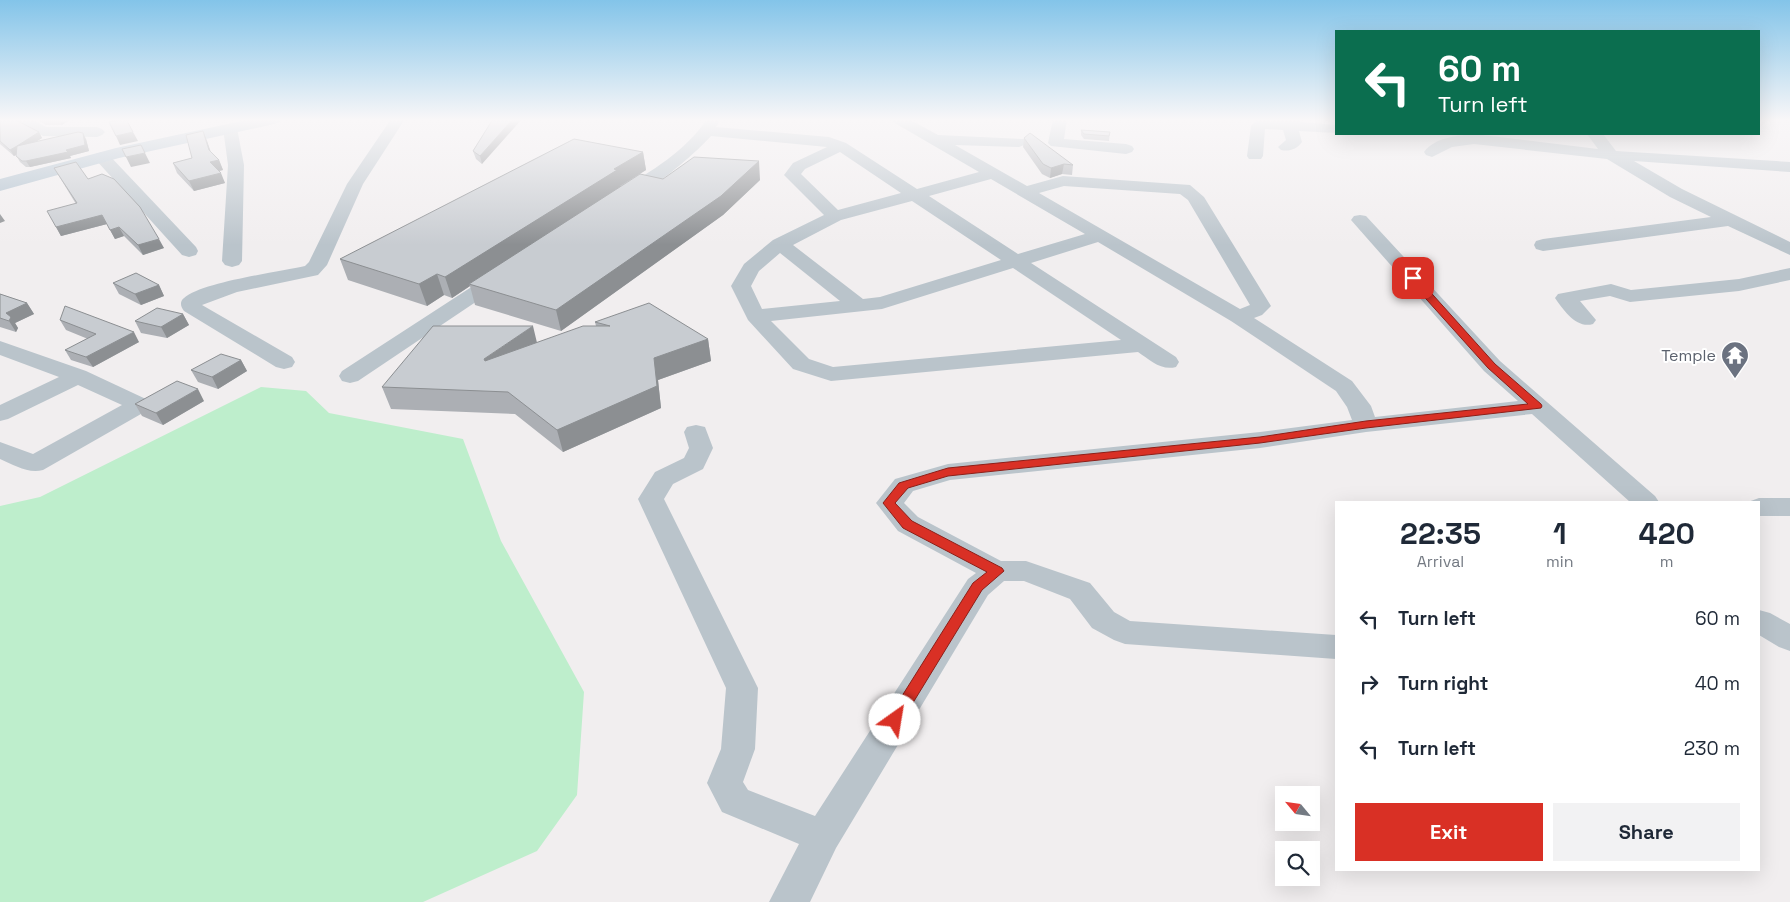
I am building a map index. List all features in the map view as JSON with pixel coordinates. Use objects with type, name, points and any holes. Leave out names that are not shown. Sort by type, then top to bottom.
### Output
[{"type":"main road","points":[[0,185],[87,161]]},
{"type":"street","points":[[114,161],[189,251]]},
{"type":"street","points":[[232,261],[235,161]]},
{"type":"street","points":[[284,362],[191,307],[191,302],[200,296],[223,290],[311,271],[317,265],[355,184],[370,161]]},
{"type":"street","points":[[614,203],[677,161]]},
{"type":"street","points":[[809,161],[799,166],[792,175],[836,216]]},
{"type":"street","points":[[863,161],[1168,362]]},
{"type":"street","points":[[969,161],[1100,234],[1238,317],[1344,386],[1359,406],[1366,424]]},
{"type":"street","points":[[1623,161],[1676,193],[1790,249]]},
{"type":"street","points":[[1709,161],[1790,167]]},
{"type":"street","points":[[992,174],[836,216],[780,244],[751,268],[741,286],[754,316],[801,364],[830,374],[1142,345]]},
{"type":"street","points":[[1025,192],[1063,181],[1184,189],[1195,197],[1261,306],[1255,311],[1238,317]]},
{"type":"street","points":[[1360,220],[1492,366],[1645,501]]},
{"type":"street","points":[[1543,245],[1730,220]]},
{"type":"street","points":[[1613,250],[1754,232]]},
{"type":"street","points":[[754,316],[882,302],[1016,262],[1100,234]]},
{"type":"street","points":[[780,244],[858,305]]},
{"type":"street","points":[[350,376],[515,268]]},
{"type":"street","points":[[1586,320],[1565,298],[1611,290],[1630,296],[1739,285],[1790,274]]},
{"type":"street","points":[[0,348],[78,376],[140,405],[34,464],[0,450]]},
{"type":"street","points":[[0,414],[78,376]]},
{"type":"street","points":[[1335,647],[1125,632],[1103,620],[1080,591],[1026,571],[997,571],[908,524],[889,503],[904,485],[948,472],[1260,440],[1366,424],[1537,406]]},
{"type":"street","points":[[696,432],[701,448],[694,463],[664,478],[651,499],[742,688],[738,749],[725,783],[735,801],[823,836]]},
{"type":"street","points":[[1760,507],[1790,507]]},
{"type":"street","points":[[789,902],[823,836],[978,587],[997,571]]},
{"type":"street","points":[[1760,622],[1790,639]]},
{"type":"green space","points":[[261,387],[306,391],[329,413],[463,439],[501,541],[584,692],[577,795],[537,851],[423,902],[0,902],[0,506],[40,497]]},
{"type":"building","points":[[180,161],[214,161],[210,162],[221,173],[189,181],[173,163]]},
{"type":"building","points":[[531,161],[627,161],[614,169],[617,170],[445,277],[437,274],[419,284],[340,259]]},
{"type":"building","points":[[688,161],[759,161],[721,196],[556,310],[469,284],[640,174],[663,179]]},
{"type":"building","points":[[1041,161],[1068,161],[1073,165],[1064,164],[1051,168]]},
{"type":"building","points":[[76,162],[88,179],[102,174],[114,179],[140,207],[159,239],[138,245],[119,227],[110,230],[102,215],[56,227],[47,211],[77,203],[54,168]]},
{"type":"building","points":[[136,273],[159,285],[135,294],[113,283]]},
{"type":"building","points":[[0,294],[27,303],[6,313],[11,317],[9,321],[0,318]]},
{"type":"building","points":[[649,303],[708,339],[654,358],[657,386],[557,430],[508,392],[382,387],[433,326],[533,326],[484,359],[485,361],[583,326],[610,326],[595,322]]},
{"type":"building","points":[[65,306],[134,332],[86,357],[65,350],[96,334],[60,320]]},
{"type":"building","points":[[157,308],[183,314],[161,327],[135,321]]},
{"type":"building","points":[[221,354],[241,360],[212,377],[191,370]]},
{"type":"building","points":[[177,381],[198,389],[156,413],[135,404]]},
{"type":"place","name":"Temple","points":[[1735,379]]},
{"type":"route","points":[[895,720],[978,587],[997,571],[908,524],[889,503],[904,485],[948,472],[1260,440],[1366,424],[1537,406],[1492,366],[1413,278]]}]
